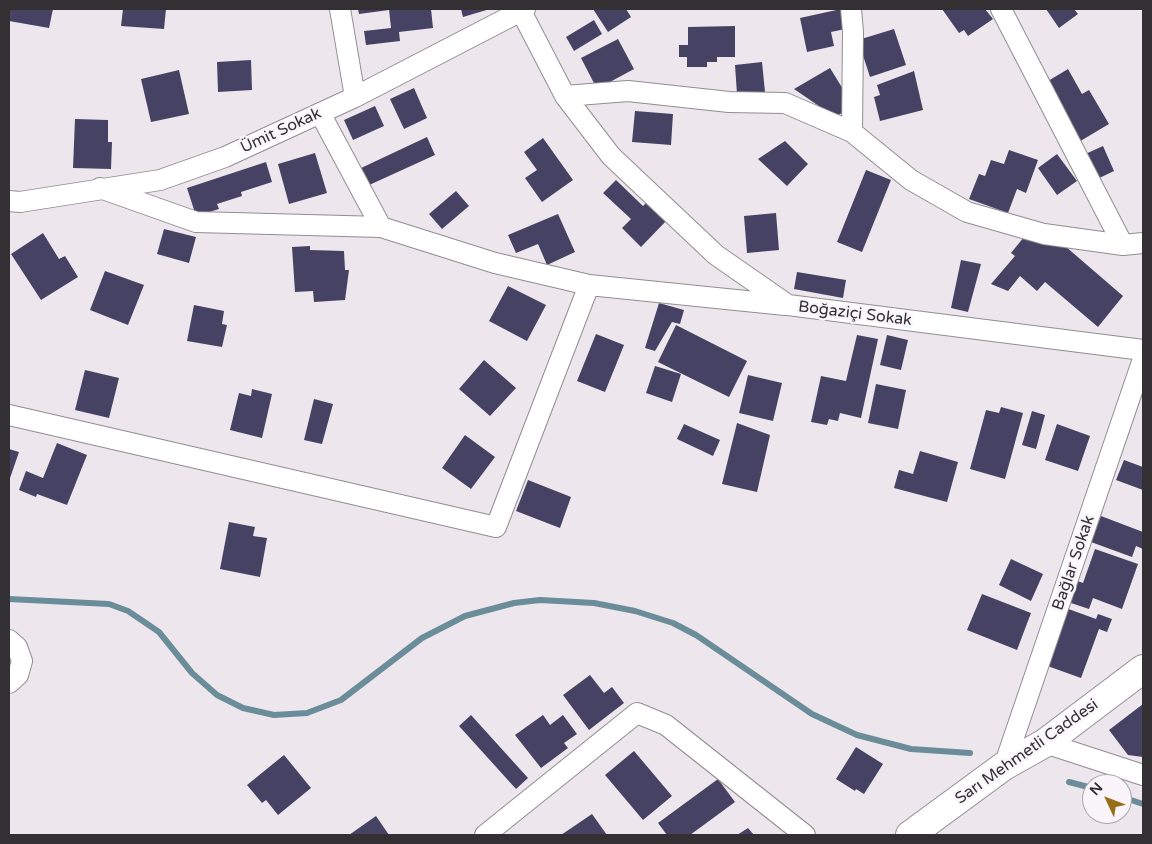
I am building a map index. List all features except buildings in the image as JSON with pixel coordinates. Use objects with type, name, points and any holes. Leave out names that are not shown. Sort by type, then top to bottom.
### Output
[{"type":"street","points":[[340,9],[355,97]]},
{"type":"street","points":[[851,9],[852,132]]},
{"type":"street","points":[[1001,9],[1123,245]]},
{"type":"street","name":"Ümit Sokak","points":[[11,201],[160,180],[225,157],[355,97],[523,10]]},
{"type":"street","name":"Boğaziçi Sokak","points":[[523,10],[565,96],[611,156],[716,255],[788,306],[1143,350]]},
{"type":"street","points":[[565,96],[628,91],[729,102],[785,103],[852,132],[911,180],[967,212],[1044,234],[1123,245],[1143,243]]},
{"type":"street","points":[[320,113],[381,227]]},
{"type":"street","points":[[100,188],[196,222],[381,227],[496,263],[589,285],[788,306]]},
{"type":"street","points":[[9,414],[496,527],[589,285]]},
{"type":"street","name":"Bağlar Sokak","points":[[1004,766],[1143,359]]},
{"type":"street","points":[[9,640],[17,647],[22,661],[18,675],[9,683]]},
{"type":"street","name":"Sarı Mehmetli Caddesi","points":[[910,835],[1004,766],[1045,743],[1143,669]]},
{"type":"street","points":[[485,835],[637,713],[666,725],[805,835]]},
{"type":"street","points":[[1045,743],[1143,776]]},
{"type":"waterway","points":[[9,599],[109,604],[128,611],[159,632],[192,673],[217,695],[243,708],[274,715],[307,713],[341,700],[422,638],[465,616],[514,603],[540,600],[594,603],[635,611],[673,623],[696,635],[812,714],[857,735],[911,749],[970,753]]},
{"type":"waterway","points":[[1069,782],[1082,785]]},
{"type":"waterway","points":[[1132,800],[1143,804]]}]
